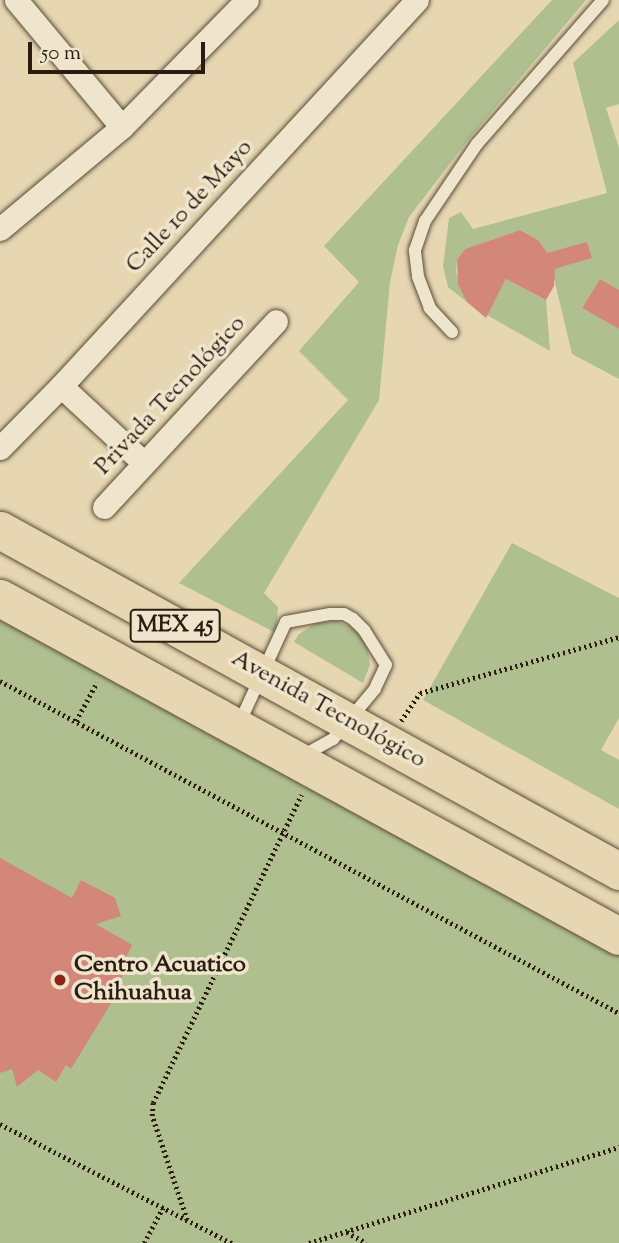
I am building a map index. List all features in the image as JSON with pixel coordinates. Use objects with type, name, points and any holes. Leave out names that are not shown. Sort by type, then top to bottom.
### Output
[{"type":"main road","name":"Avenida Tecnológico","points":[[0,530],[619,870]]},
{"type":"main road","name":"MEX 45","points":[[0,598],[619,936]]},
{"type":"street","points":[[0,4],[5,0]]},
{"type":"street","points":[[16,0],[122,127]]},
{"type":"street","points":[[0,229],[122,127],[247,0]]},
{"type":"street","name":"Calle 10 de Mayo","points":[[0,448],[61,386],[417,0]]},
{"type":"street","name":"Privada Tecnológico","points":[[104,507],[276,321]]},
{"type":"street","points":[[61,386],[144,463]]},
{"type":"lane","points":[[452,332],[430,308],[418,276],[415,250],[425,221],[477,144],[603,0]]},
{"type":"lane","points":[[237,728],[286,622],[344,614],[364,630],[386,665],[375,689],[333,739],[304,765]]},
{"type":"path","points":[[389,743],[415,697],[420,693],[619,638]]},
{"type":"path","points":[[76,721],[110,658]]},
{"type":"path","points":[[0,681],[619,1013]]},
{"type":"path","points":[[187,1220],[152,1116],[153,1102],[283,832],[304,765]]},
{"type":"path","points":[[0,1124],[232,1243]]},
{"type":"path","points":[[309,1243],[619,1147]]},
{"type":"path","points":[[144,1243],[163,1208]]},
{"type":"path","points":[[346,1232],[366,1243]]},
{"type":"green space","points":[[552,0],[586,0],[468,140],[409,217],[398,245],[390,282],[379,400],[264,593],[278,607],[276,633],[179,583],[348,400],[299,351],[359,282],[324,246]]},
{"type":"green space","points":[[619,20],[619,104],[606,108],[619,148],[619,290],[600,279],[582,308],[619,329],[619,379],[572,354],[552,270],[575,263],[571,247],[546,254],[538,240],[520,230],[465,249],[457,260],[456,272],[467,302],[448,287],[443,266],[449,218],[461,212],[473,229],[607,193],[573,63]]},
{"type":"green space","points":[[506,279],[546,300],[550,351],[487,315]]},
{"type":"green space","points":[[512,543],[619,598],[619,718],[601,750],[619,760],[619,809],[423,700]]},
{"type":"green space","points":[[0,597],[619,935],[619,1243],[0,1243]]},
{"type":"green space","points":[[337,621],[355,629],[367,645],[370,665],[363,683],[294,642],[299,634],[316,623]]},
{"type":"building","points":[[520,230],[538,240],[547,253],[587,242],[592,258],[555,269],[554,286],[546,300],[506,279],[486,318],[467,302],[458,284],[457,260],[465,249]]},
{"type":"building","points":[[600,279],[619,290],[619,329],[582,308]]},
{"type":"building","name":"Centro Acuatico Chihuahua","points":[[0,858],[72,898],[81,880],[115,898],[121,916],[96,924],[132,945],[125,959],[130,962],[110,999],[113,1000],[71,1069],[66,1065],[56,1082],[38,1070],[17,1087],[12,1069],[0,1073]]},
{"type":"place","name":"Centro Acuatico Chihuahua","points":[[60,980]]}]
